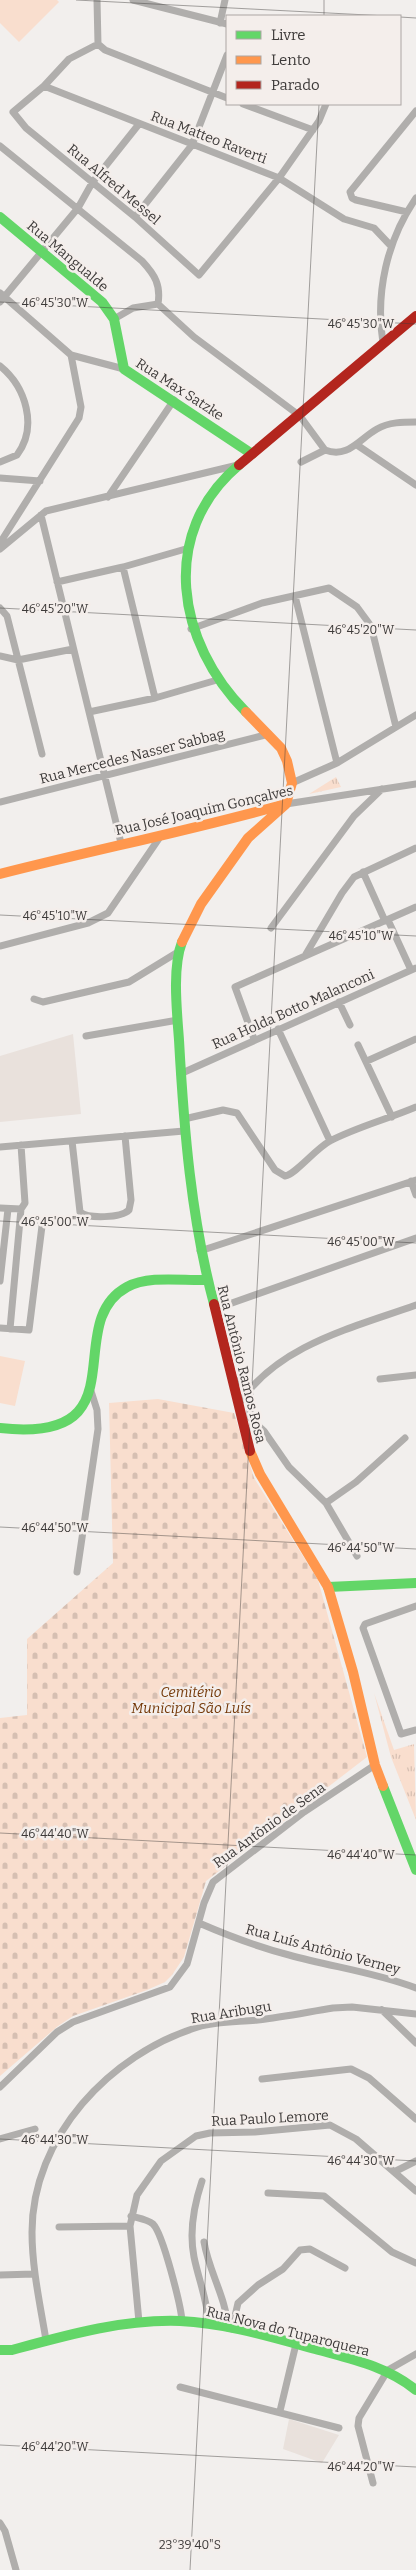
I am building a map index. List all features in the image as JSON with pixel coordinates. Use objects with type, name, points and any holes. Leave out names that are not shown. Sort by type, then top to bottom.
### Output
[{"type":"main road","name":"Rua Mangualde","points":[[0,217],[102,302],[114,319]]},
{"type":"main road","points":[[178,952],[201,904],[248,838],[286,804],[292,783],[287,761],[269,734],[217,680],[201,652],[191,629],[186,588],[189,548],[195,528],[212,491],[239,464],[300,416],[416,316]]},
{"type":"main road","name":"Rua Max Satzke","points":[[114,319],[124,369],[174,400],[252,454]]},
{"type":"main road","name":"Rua José Joaquim Gonçalves","points":[[0,874],[121,843],[160,837],[286,804]]},
{"type":"main road","name":"Rua Antônio Ramos Rosa","points":[[178,952],[178,1020],[184,1131],[200,1251],[252,1460],[328,1587],[353,1672],[375,1765],[416,1870]]},
{"type":"main road","points":[[0,1428],[31,1431],[59,1425],[74,1416],[91,1391],[99,1327],[105,1310],[115,1295],[127,1287],[140,1283],[206,1280]]},
{"type":"main road","points":[[328,1587],[416,1583]]},
{"type":"main road","name":"Rua Nova do Tuparoquera","points":[[0,2350],[12,2350],[46,2340],[139,2322],[182,2321],[230,2328],[388,2370],[416,2390]]},
{"type":"street","points":[[98,0],[98,44],[105,50],[226,98]]},
{"type":"street","points":[[133,0],[224,24],[225,0]]},
{"type":"street","points":[[44,86],[69,59],[98,44]]},
{"type":"street","points":[[135,217],[192,145],[226,58]]},
{"type":"street","name":"Rua Alfred Messel","points":[[44,86],[13,112],[21,123],[91,185],[135,217],[196,274],[200,274],[279,178]]},
{"type":"street","name":"Rua Matteo Raverti","points":[[44,86],[279,178],[344,220],[374,228],[391,246]]},
{"type":"street","points":[[246,105],[313,130]]},
{"type":"street","points":[[279,178],[313,130],[326,105]]},
{"type":"street","points":[[406,212],[356,200],[352,198],[350,192],[416,111]]},
{"type":"street","points":[[124,369],[71,355],[2,297],[78,208],[91,185],[139,124]]},
{"type":"street","points":[[0,146],[78,208],[152,271],[159,286],[158,304]]},
{"type":"street","points":[[383,343],[381,315],[391,246],[406,212],[416,198]]},
{"type":"street","points":[[114,319],[133,308],[158,304]]},
{"type":"street","points":[[158,304],[194,337],[300,416],[325,450]]},
{"type":"street","points":[[0,543],[81,412],[71,355]]},
{"type":"street","points":[[0,366],[14,379],[21,391],[28,424],[28,436],[17,455],[0,462]]},
{"type":"street","points":[[108,497],[174,400]]},
{"type":"street","points":[[301,462],[325,450],[339,453],[356,445],[376,429],[388,424],[416,422]]},
{"type":"street","points":[[356,445],[416,484]]},
{"type":"street","points":[[0,549],[41,514],[54,508],[108,497],[239,464]]},
{"type":"street","points":[[0,478],[40,481]]},
{"type":"street","points":[[41,514],[121,843]]},
{"type":"street","points":[[57,582],[123,568],[189,548]]},
{"type":"street","points":[[123,568],[155,698]]},
{"type":"street","points":[[191,629],[254,606],[329,588],[357,606],[365,616],[376,642],[396,727]]},
{"type":"street","points":[[295,596],[337,763]]},
{"type":"street","points":[[0,608],[7,616],[42,754]]},
{"type":"street","points":[[0,656],[18,660],[73,649]]},
{"type":"street","points":[[89,712],[155,698],[217,680]]},
{"type":"street","points":[[292,783],[337,763],[416,715]]},
{"type":"street","name":"Rua Mercedes Nasser Sabbag","points":[[0,802],[269,734]]},
{"type":"street","name":"Rua José Joaquim Gonçalves","points":[[286,804],[416,784]]},
{"type":"street","points":[[271,928],[354,816],[382,789]]},
{"type":"street","points":[[0,946],[88,923],[108,913],[160,837]]},
{"type":"street","points":[[306,954],[347,885],[363,872],[416,848]]},
{"type":"street","points":[[363,872],[386,921],[414,969]]},
{"type":"street","points":[[254,1039],[235,987],[306,954],[416,908]]},
{"type":"street","points":[[34,999],[43,1002],[122,984],[142,975],[178,952]]},
{"type":"street","name":"Rua Holda Botto Malanconi","points":[[180,1074],[254,1039],[414,969]]},
{"type":"street","points":[[339,1002],[350,1025]]},
{"type":"street","points":[[86,1036],[178,1020]]},
{"type":"street","points":[[278,1029],[330,1141]]},
{"type":"street","points":[[367,1062],[416,1039]]},
{"type":"street","points":[[358,1045],[392,1117]]},
{"type":"street","points":[[184,1119],[223,1110],[237,1113],[275,1170],[280,1175],[285,1176],[295,1172],[311,1154],[330,1141],[416,1107]]},
{"type":"street","points":[[0,1147],[184,1131]]},
{"type":"street","points":[[72,1141],[80,1212],[85,1216],[122,1214],[129,1210],[131,1200],[125,1136]]},
{"type":"street","points":[[10,1329],[21,1209],[25,1199],[20,1145]]},
{"type":"street","points":[[200,1251],[413,1180],[416,1195]]},
{"type":"street","points":[[0,1208],[21,1209]]},
{"type":"street","points":[[0,1281],[8,1209]]},
{"type":"street","points":[[0,1328],[26,1331],[30,1328],[42,1226]]},
{"type":"street","points":[[215,1309],[416,1238]]},
{"type":"street","points":[[238,1405],[250,1386],[304,1346],[416,1305]]},
{"type":"street","points":[[380,1379],[416,1375]]},
{"type":"street","points":[[233,1379],[250,1386]]},
{"type":"street","points":[[250,1386],[250,1418],[264,1431],[289,1468],[326,1503],[357,1556]]},
{"type":"street","points":[[77,1572],[98,1428],[97,1410],[91,1391]]},
{"type":"street","points":[[326,1503],[356,1482],[405,1438]]},
{"type":"street","points":[[416,1606],[365,1624],[363,1628],[400,1734],[416,1730]]},
{"type":"street","name":"Rua Antônio de Sena","points":[[199,1923],[208,1890],[220,1877],[304,1812],[375,1765]]},
{"type":"street","points":[[0,2087],[57,2032],[73,2022],[170,1987],[187,1964],[199,1923]]},
{"type":"street","name":"Rua Luís Antônio Verney","points":[[199,1923],[243,1941],[291,1956],[367,1972],[416,1988]]},
{"type":"street","name":"Rua Aribugu","points":[[46,2340],[34,2274],[32,2230],[36,2196],[45,2165],[71,2117],[102,2082],[148,2049],[199,2026],[332,2008],[382,2009],[416,2014]]},
{"type":"street","points":[[382,2009],[416,2043]]},
{"type":"street","points":[[262,2079],[351,2069],[369,2078],[416,2119]]},
{"type":"street","name":"Rua Paulo Lemore","points":[[139,2322],[130,2226],[131,2216],[137,2195],[161,2161],[190,2140],[210,2133],[255,2132],[330,2125],[340,2128],[356,2139],[416,2191]]},
{"type":"street","points":[[0,2139],[35,2130]]},
{"type":"street","points":[[394,2172],[416,2161]]},
{"type":"street","points":[[202,2181],[194,2211],[192,2246],[206,2297],[209,2324]]},
{"type":"street","points":[[268,2193],[324,2196],[392,2252],[416,2263]]},
{"type":"street","points":[[131,2216],[147,2220],[158,2232],[179,2300],[182,2321]]},
{"type":"street","points":[[59,2227],[130,2226]]},
{"type":"street","points":[[204,2242],[207,2257],[226,2307],[230,2328]]},
{"type":"street","points":[[230,2328],[236,2308],[242,2299],[283,2269],[300,2250],[310,2249],[344,2268]]},
{"type":"street","points":[[0,2275],[34,2274]]},
{"type":"street","points":[[280,2411],[296,2344]]},
{"type":"street","points":[[373,2483],[358,2426],[361,2412],[388,2370],[416,2354]]},
{"type":"street","points":[[180,2387],[280,2411],[339,2428]]},
{"type":"street","points":[[0,2523],[5,2531],[16,2570]]},
{"type":"shaded area","points":[[73,1034],[81,1114],[0,1122],[0,1056]]},
{"type":"shaded area","points":[[289,2419],[339,2435],[322,2463],[283,2449]]},
{"type":"green space","points":[[0,0],[57,0],[59,2],[19,42],[0,23]]},
{"type":"green space","points":[[336,777],[341,787],[309,794]]},
{"type":"green space","points":[[0,1356],[25,1361],[15,1406],[0,1403]]},
{"type":"green space","name":"Cemitério Municipal São Luís","points":[[158,1399],[234,1413],[254,1478],[318,1580],[367,1757],[206,1881],[184,1957],[165,1982],[73,2016],[58,2026],[0,2076],[0,1718],[27,1715],[27,1639],[113,1563],[109,1403]]},
{"type":"green space","points":[[374,1693],[394,1750],[414,1744],[416,1820],[391,1757]]},
{"type":"traffic: fast","points":[[0,217],[102,302],[114,319],[124,369],[252,454]]},
{"type":"traffic: fast","points":[[239,465],[213,492],[196,523],[187,555],[186,588],[192,621],[204,654],[223,684],[246,712]]},
{"type":"traffic: fast","points":[[182,942],[177,964],[176,990],[186,1140],[194,1206],[214,1304]]},
{"type":"traffic: fast","points":[[0,1428],[44,1428],[71,1418],[86,1400],[92,1377],[99,1327],[108,1304],[127,1287],[145,1281],[166,1279],[207,1280]]},
{"type":"traffic: fast","points":[[328,1587],[416,1583]]},
{"type":"traffic: fast","points":[[383,1786],[416,1870]]},
{"type":"traffic: fast","points":[[0,2350],[12,2350],[116,2325],[159,2321],[197,2322],[248,2331],[355,2360],[393,2375],[416,2390]]},
{"type":"traffic: slow","points":[[182,942],[201,904],[248,838],[286,804],[292,783],[287,761],[281,748],[246,712]]},
{"type":"traffic: slow","points":[[0,874],[282,805]]},
{"type":"traffic: slow","points":[[250,1451],[260,1474],[328,1587],[353,1672],[375,1765],[383,1786]]},
{"type":"traffic: jam","points":[[239,465],[416,316]]},
{"type":"traffic: jam","points":[[214,1304],[250,1451]]}]
